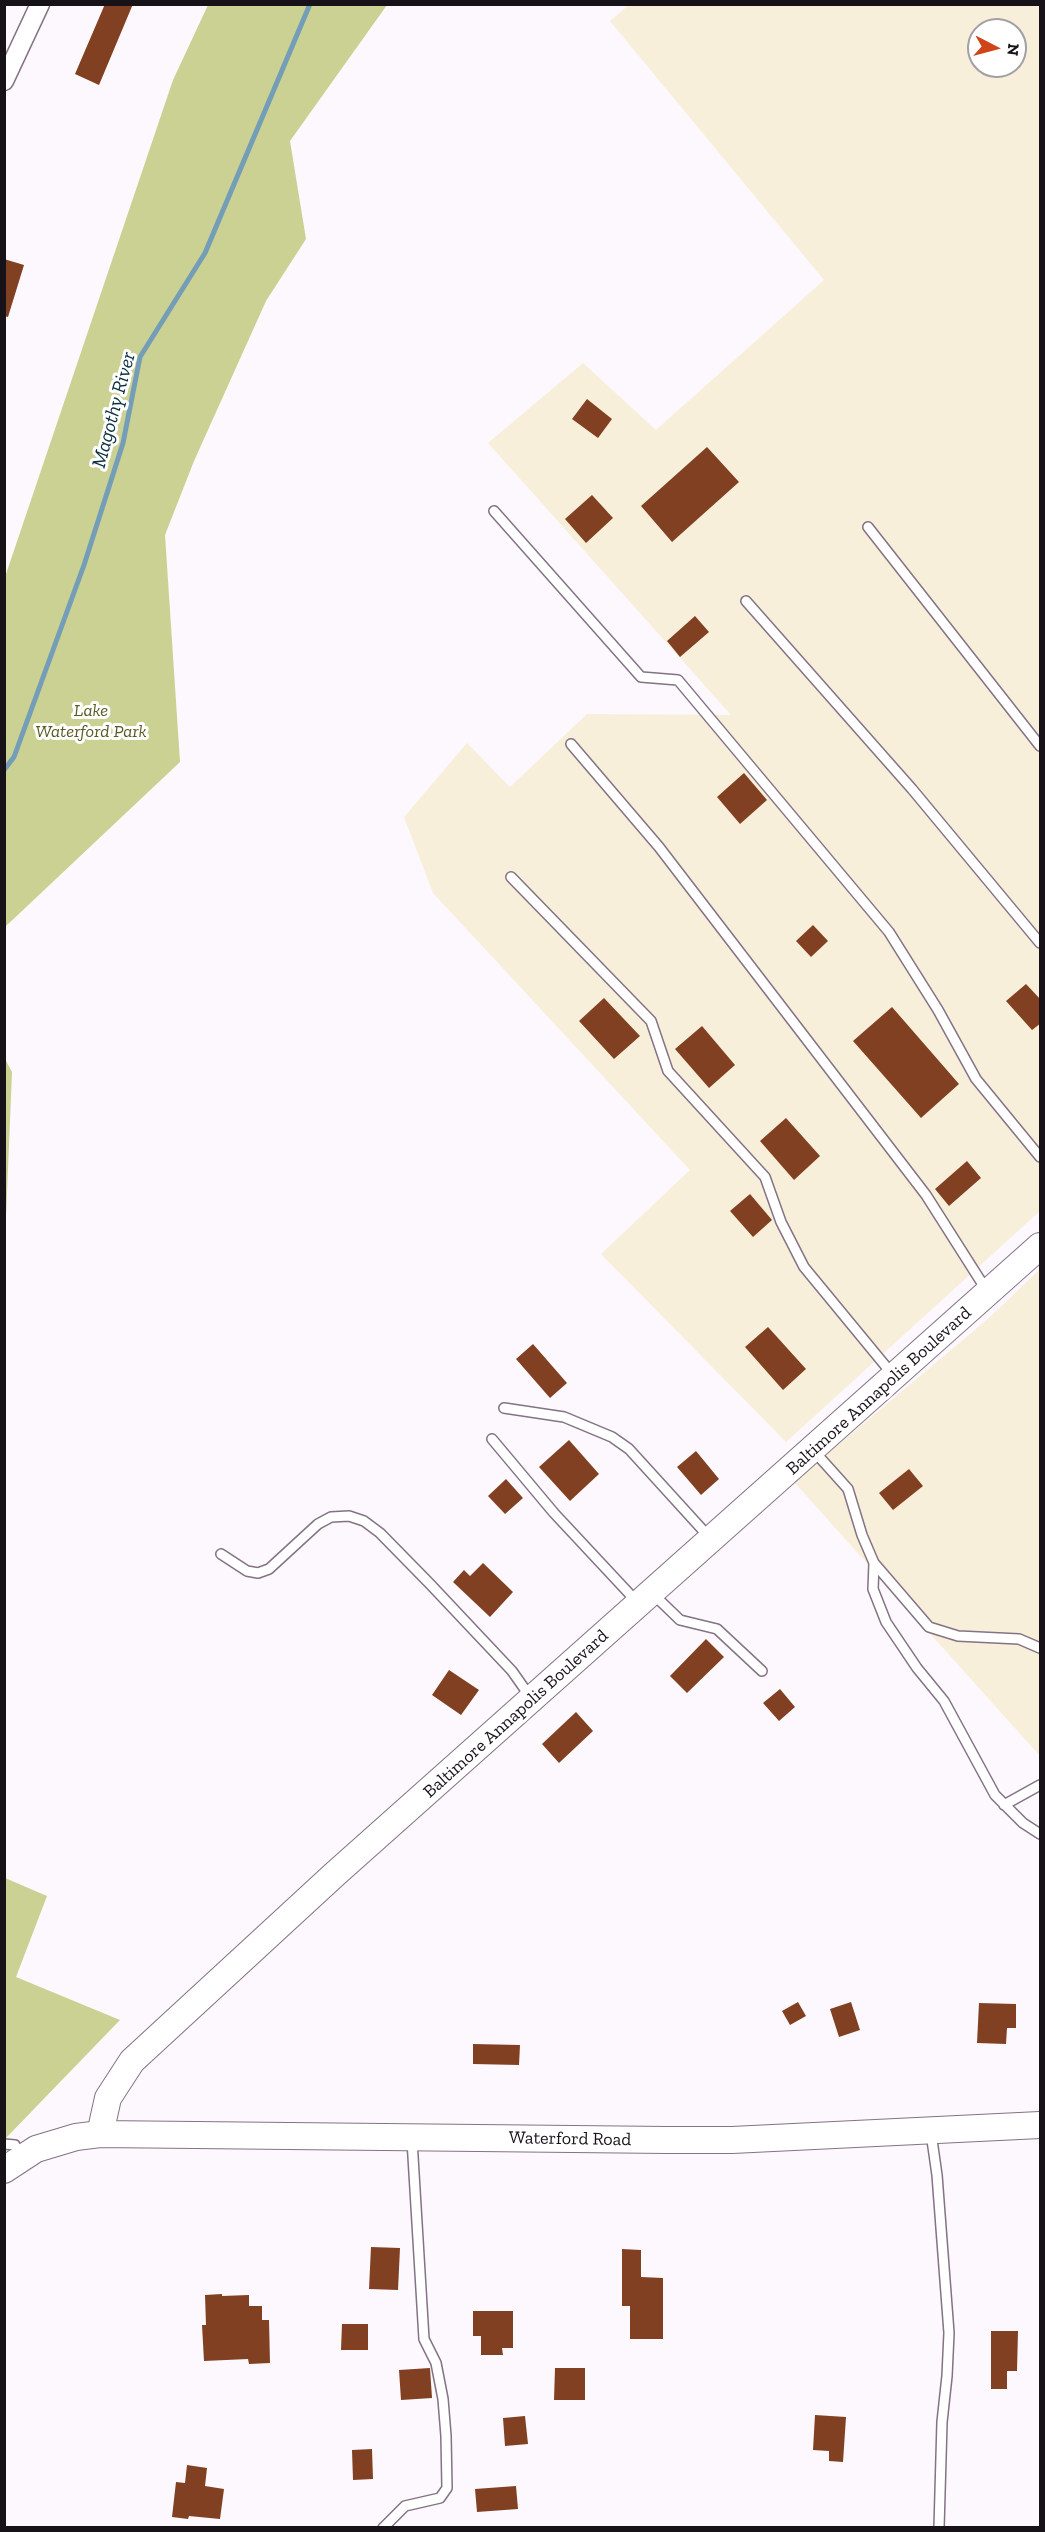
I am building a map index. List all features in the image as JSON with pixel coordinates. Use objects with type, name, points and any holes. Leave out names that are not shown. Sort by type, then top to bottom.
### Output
[{"type":"street","points":[[4,81],[40,4]]},
{"type":"street","name":"Baltimore Annapolis Boulevard","points":[[100,2134],[108,2098],[132,2061],[335,1874],[1041,1246]]},
{"type":"street","name":"Waterford Road","points":[[100,2134],[689,2140],[1041,2125]]},
{"type":"street","points":[[10,2157],[56,2142],[100,2134]]},
{"type":"lane","points":[[494,511],[641,677],[678,680],[889,932],[938,1010],[975,1079],[1041,1157]]},
{"type":"lane","points":[[868,526],[1041,746]]},
{"type":"lane","points":[[746,601],[912,789],[1041,943]]},
{"type":"lane","points":[[571,744],[659,847],[926,1195],[988,1293]]},
{"type":"lane","points":[[511,877],[651,1021],[668,1071],[765,1177],[781,1222],[804,1267],[894,1377]]},
{"type":"lane","points":[[504,1408],[564,1417],[612,1437],[629,1449],[712,1540]]},
{"type":"lane","points":[[492,1439],[554,1513],[646,1599],[680,1620],[717,1629],[762,1671]]},
{"type":"lane","points":[[813,1450],[849,1489],[862,1535],[874,1563],[929,1627],[958,1636],[1019,1639],[1041,1648]]},
{"type":"lane","points":[[221,1554],[247,1571],[258,1574],[269,1569],[318,1524],[331,1517],[349,1516],[364,1521],[380,1533],[512,1671],[532,1700]]},
{"type":"lane","points":[[874,1563],[873,1590],[886,1622],[917,1668],[944,1701],[995,1795],[1023,1823],[1041,1834]]},
{"type":"lane","points":[[1004,1804],[1041,1785]]},
{"type":"lane","points":[[930,2131],[937,2175],[949,2333],[942,2422],[939,2528]]},
{"type":"lane","points":[[382,2528],[405,2506],[440,2498],[447,2488],[443,2399],[436,2363],[424,2339],[412,2137]]},
{"type":"shaded area","points":[[630,4],[1040,5],[1040,1211],[786,1442],[601,1254],[690,1170],[433,893],[404,817],[467,743],[510,787],[587,714],[731,715],[488,443],[583,363],[656,430],[824,280],[610,21]]},
{"type":"shaded area","points":[[1040,1269],[1040,1756],[794,1482],[989,1318]]},
{"type":"green space","name":"Lake Waterford Park","points":[[208,5],[387,5],[290,141],[306,239],[266,301],[194,461],[165,535],[180,762],[5,927],[5,577],[173,80]]},
{"type":"green space","points":[[4,1057],[12,1072],[5,1241],[4,1241]]},
{"type":"green space","points":[[5,1878],[47,1896],[16,1977],[120,2020],[5,2139]]},
{"type":"building","points":[[105,4],[133,4],[99,85],[75,74]]},
{"type":"building","points":[[4,259],[24,265],[8,317],[4,316]]},
{"type":"building","points":[[587,399],[612,419],[598,438],[572,419]]},
{"type":"building","points":[[707,447],[739,482],[672,542],[641,506]]},
{"type":"building","points":[[592,495],[613,518],[586,543],[565,519]]},
{"type":"building","points":[[695,616],[709,632],[680,657],[667,641]]},
{"type":"building","points":[[744,773],[767,800],[740,824],[717,797]]},
{"type":"building","points":[[813,925],[828,941],[811,957],[796,941]]},
{"type":"building","points":[[1026,984],[1041,1000],[1041,1023],[1032,1030],[1006,1001]]},
{"type":"building","points":[[604,998],[640,1036],[614,1059],[579,1021]]},
{"type":"building","points":[[892,1007],[959,1084],[921,1118],[853,1041]]},
{"type":"building","points":[[702,1026],[735,1065],[709,1088],[675,1049]]},
{"type":"building","points":[[786,1118],[820,1156],[794,1180],[760,1141]]},
{"type":"building","points":[[967,1161],[981,1178],[949,1206],[935,1189]]},
{"type":"building","points":[[750,1194],[772,1220],[753,1237],[730,1211]]},
{"type":"building","points":[[768,1327],[806,1369],[783,1390],[745,1347]]},
{"type":"building","points":[[533,1344],[567,1383],[550,1398],[516,1359]]},
{"type":"building","points":[[569,1440],[599,1474],[570,1501],[539,1467]]},
{"type":"building","points":[[696,1451],[719,1479],[701,1495],[677,1467]]},
{"type":"building","points":[[909,1469],[923,1486],[893,1510],[879,1493]]},
{"type":"building","points":[[506,1479],[523,1498],[505,1514],[488,1496]]},
{"type":"building","points":[[483,1563],[513,1592],[490,1617],[453,1582],[464,1570],[470,1576]]},
{"type":"building","points":[[706,1639],[724,1657],[687,1693],[670,1676]]},
{"type":"building","points":[[449,1670],[479,1690],[461,1715],[432,1695]]},
{"type":"building","points":[[780,1689],[795,1707],[779,1721],[763,1703]]},
{"type":"building","points":[[576,1712],[593,1731],[559,1763],[542,1744]]},
{"type":"building","points":[[798,2002],[806,2016],[790,2025],[782,2011]]},
{"type":"building","points":[[851,2002],[860,2030],[839,2037],[830,2009]]},
{"type":"building","points":[[979,2003],[1016,2004],[1016,2028],[1007,2028],[1006,2044],[977,2043]]},
{"type":"building","points":[[473,2044],[520,2045],[519,2065],[473,2064]]},
{"type":"building","points":[[371,2247],[400,2248],[398,2290],[369,2289]]},
{"type":"building","points":[[622,2249],[641,2250],[641,2277],[663,2278],[663,2339],[630,2339],[630,2306],[622,2306]]},
{"type":"building","points":[[222,2294],[222,2296],[249,2295],[249,2306],[262,2306],[262,2320],[269,2320],[270,2363],[249,2364],[248,2359],[204,2361],[202,2325],[206,2325],[205,2295]]},
{"type":"building","points":[[473,2311],[513,2311],[513,2348],[502,2348],[503,2355],[481,2355],[481,2336],[473,2336]]},
{"type":"building","points":[[342,2324],[368,2324],[368,2350],[341,2350]]},
{"type":"building","points":[[991,2331],[1018,2331],[1017,2371],[1007,2371],[1007,2389],[991,2389]]},
{"type":"building","points":[[430,2368],[432,2398],[401,2400],[399,2370]]},
{"type":"building","points":[[555,2368],[585,2368],[585,2400],[554,2400]]},
{"type":"building","points":[[815,2415],[846,2417],[843,2462],[829,2461],[829,2451],[813,2450]]},
{"type":"building","points":[[525,2416],[528,2444],[505,2446],[503,2418]]},
{"type":"building","points":[[372,2449],[373,2479],[353,2480],[352,2450]]},
{"type":"building","points":[[187,2465],[207,2468],[205,2486],[224,2489],[220,2519],[172,2517],[176,2482],[185,2483]]},
{"type":"building","points":[[516,2486],[518,2509],[477,2512],[475,2489]]},
{"type":"waterway","name":"Magothy River","points":[[4,770],[14,757],[84,565],[123,443],[140,357],[205,253],[310,4]]}]
